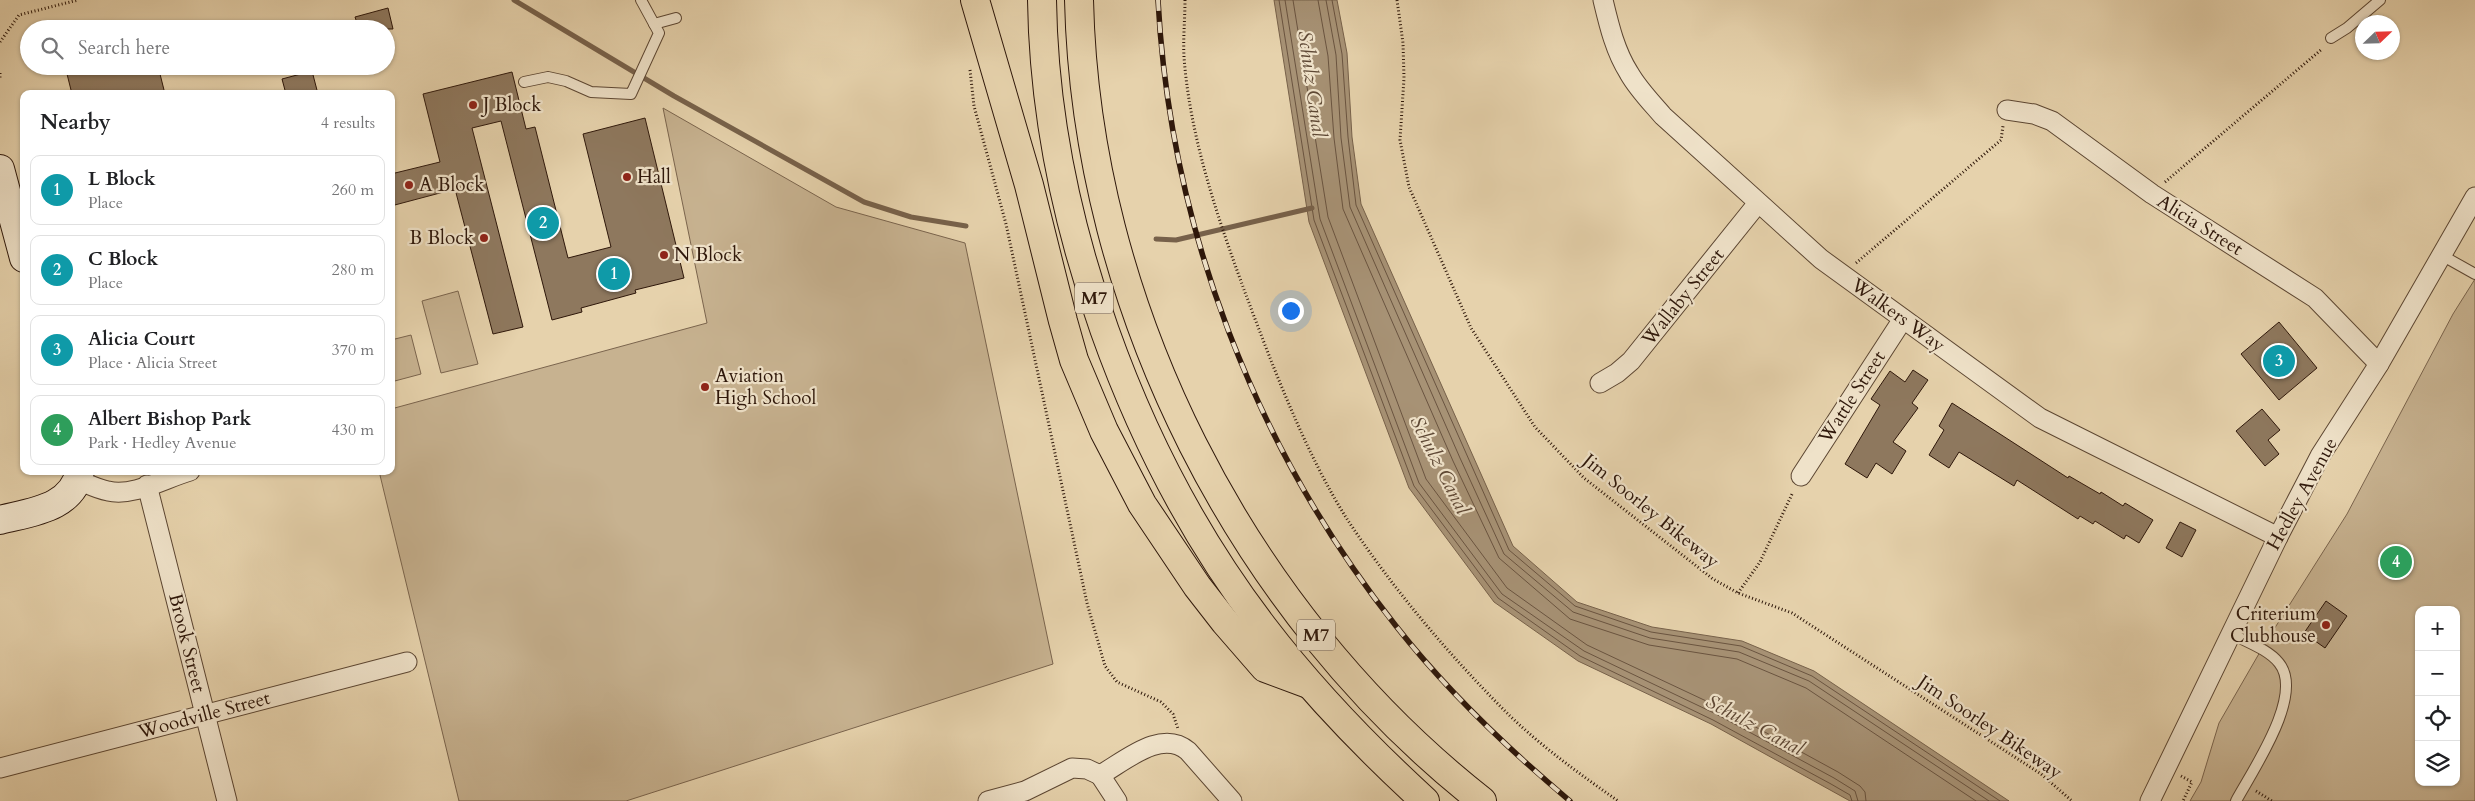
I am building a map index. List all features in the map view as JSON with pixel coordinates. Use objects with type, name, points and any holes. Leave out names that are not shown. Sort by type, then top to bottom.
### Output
[{"type":"highway","points":[[975,0],[1029,185],[1062,321],[1074,360],[1104,431],[1142,504],[1197,586],[1226,622],[1265,668],[1311,685]]},
{"type":"highway","name":"M7","points":[[1042,0],[1046,68],[1063,176],[1076,238],[1112,350],[1157,453],[1195,524],[1262,625],[1311,685],[1367,748],[1425,801]]},
{"type":"highway","name":"M7","points":[[1079,0],[1088,106],[1110,221],[1136,310],[1189,438],[1214,485],[1260,558],[1321,641],[1394,722],[1482,801]]},
{"type":"street","name":"Walkers Way","points":[[1605,1],[1618,53],[1629,74],[1663,116],[1758,203],[1844,276],[2040,418],[2278,537]]},
{"type":"street","name":"Alicia Street","points":[[2007,110],[2034,114],[2052,121],[2152,194],[2315,298],[2379,364]]},
{"type":"street","points":[[0,169],[20,243]]},
{"type":"street","name":"Hedley Avenue","points":[[2150,801],[2230,633],[2320,456],[2379,364],[2443,256],[2475,197]]},
{"type":"street","name":"Wallaby Street","points":[[1600,383],[1617,373],[1631,361],[1758,203]]},
{"type":"street","name":"Wattle Street","points":[[1801,476],[1903,319]]},
{"type":"street","points":[[0,520],[53,505],[68,496],[79,476],[97,488],[117,492],[178,475]]},
{"type":"street","name":"Brook Street","points":[[147,485],[227,801]]},
{"type":"street","name":"Woodville Street","points":[[0,768],[407,662]]},
{"type":"street","points":[[1100,775],[1156,744],[1168,742],[1179,744],[1188,751],[1232,801]]},
{"type":"street","points":[[988,801],[1026,796],[1072,768],[1087,769],[1100,775],[1117,801]]},
{"type":"lane","points":[[524,82],[548,77],[566,81],[591,92],[631,94],[659,34],[641,0]]},
{"type":"lane","points":[[2331,38],[2347,28],[2380,0]]},
{"type":"lane","points":[[654,24],[676,18]]},
{"type":"lane","points":[[2443,256],[2475,274]]},
{"type":"lane","points":[[2230,633],[2272,656],[2284,671],[2287,688],[2280,718],[2236,801]]},
{"type":"path","points":[[0,42],[18,15],[78,0]]},
{"type":"path","points":[[1185,0],[1184,56],[1195,129],[1227,243],[1269,356],[1314,456],[1346,518],[1401,595],[1501,707],[1566,764],[1618,801]]},
{"type":"path","name":"Jim Soorley Bikeway","points":[[1397,0],[1403,44],[1404,78],[1400,140],[1409,187],[1471,328],[1535,427],[1584,478],[1713,579],[1738,593],[1792,613],[2041,774],[2072,801]]},
{"type":"path","points":[[2152,194],[2185,163],[2320,51],[2331,38]]},
{"type":"path","points":[[970,63],[974,106],[1006,224],[1087,603],[1105,666],[1117,682],[1161,702],[1176,720],[1179,744]]},
{"type":"path","points":[[0,73],[0,78]]},
{"type":"path","points":[[1844,276],[1858,260],[2001,140],[2007,110]]},
{"type":"path","points":[[1738,593],[1760,562],[1801,476]]},
{"type":"path","points":[[2166,768],[2192,782],[2183,801]]},
{"type":"shaded area","points":[[663,108],[836,207],[965,243],[1053,664],[626,801],[459,801],[380,475],[395,475],[395,408],[707,323]]},
{"type":"shaded area","points":[[2475,279],[2475,801],[2190,801],[2201,782],[2219,723],[2264,645],[2347,514],[2453,314]]},
{"type":"shaded area","points":[[458,291],[478,364],[441,373],[422,301]]},
{"type":"shaded area","points":[[411,335],[421,374],[395,381],[395,339]]},
{"type":"water","name":"Schulz Canal","points":[[1274,0],[1337,0],[1347,53],[1352,137],[1361,204],[1513,546],[1577,602],[1652,627],[1742,641],[1814,671],[2009,801],[1850,801],[1711,724],[1578,661],[1494,602],[1409,488],[1309,222]]},
{"type":"building","points":[[388,8],[391,20],[356,20],[355,17]]},
{"type":"building","points":[[512,72],[526,129],[535,127],[568,258],[611,247],[583,134],[645,118],[684,278],[635,290],[636,293],[581,308],[582,312],[552,320],[501,121],[472,128],[523,327],[493,334],[455,189],[395,205],[395,173],[440,162],[423,94]]},
{"type":"building","points":[[67,75],[160,75],[164,90],[71,90]]},
{"type":"building","points":[[297,75],[313,75],[317,90],[285,90],[282,79]]},
{"type":"building","points":[[2279,322],[2317,368],[2279,400],[2241,354]]},
{"type":"building","points":[[1913,370],[1928,380],[1912,403],[1918,408],[1893,442],[1906,451],[1892,474],[1876,463],[1867,478],[1845,464],[1880,405],[1871,399],[1890,371],[1905,382]]},
{"type":"building","points":[[1952,403],[2068,478],[2069,476],[2100,494],[2101,492],[2123,506],[2125,503],[2153,520],[2139,543],[2126,535],[2124,539],[2095,521],[2093,524],[2080,516],[2078,519],[2017,480],[2014,486],[1959,452],[1949,468],[1929,455],[1944,430],[1939,426]]},
{"type":"building","points":[[2262,409],[2280,430],[2268,440],[2279,454],[2265,466],[2236,431]]},
{"type":"building","points":[[2180,522],[2196,530],[2182,557],[2166,548]]},
{"type":"building","name":"Criterium Clubhouse","points":[[2326,601],[2347,616],[2325,648],[2304,633]]},
{"type":"waterway","points":[[514,0],[674,96],[864,202],[911,217],[966,226]]},
{"type":"waterway","points":[[1156,239],[1176,240],[1312,208]]},
{"type":"railway","points":[[1158,0],[1166,85],[1180,169],[1201,251],[1229,331],[1262,410],[1301,485],[1346,557],[1396,626],[1478,718],[1570,801]]},
{"type":"place","name":"J Block","points":[[473,105]]},
{"type":"place","name":"Hall","points":[[627,177]]},
{"type":"place","name":"A Block","points":[[409,185]]},
{"type":"place","name":"C Block","points":[[543,223]]},
{"type":"place","name":"B Block","points":[[484,238]]},
{"type":"place","name":"N Block","points":[[664,255]]},
{"type":"place","name":"L Block","points":[[614,274]]},
{"type":"place","name":"Alicia Court","points":[[2279,361]]},
{"type":"place","name":"Aviation High School","points":[[705,387]]},
{"type":"place","name":"Albert Bishop Park","points":[[2396,562]]},
{"type":"place","name":"Criterium Clubhouse","points":[[2326,625]]}]
